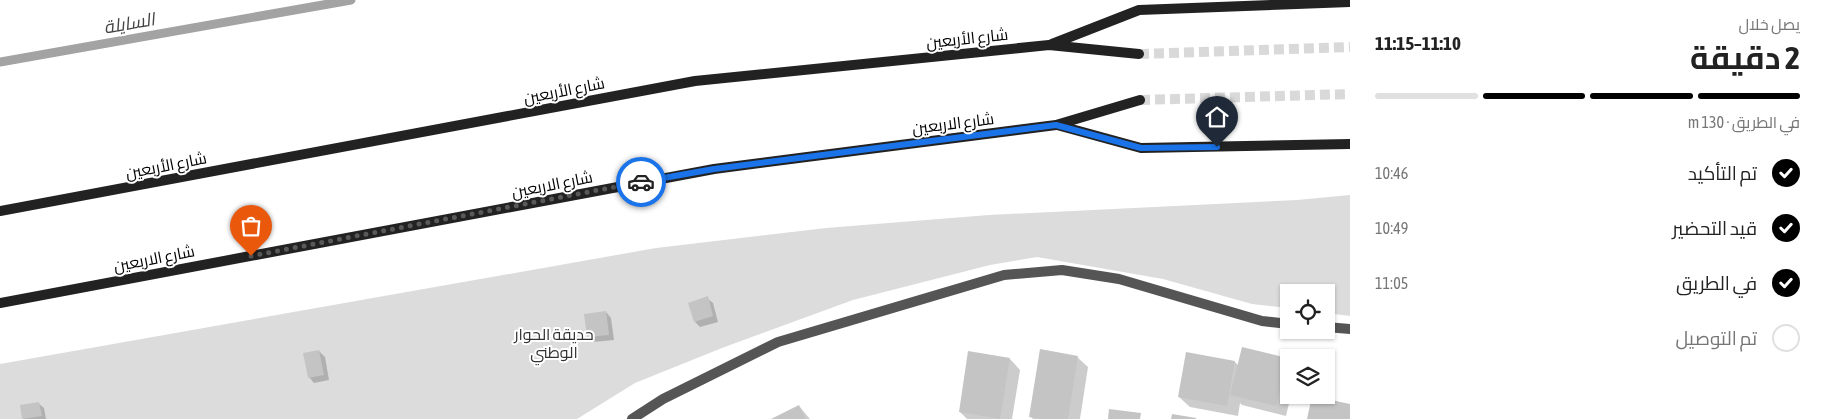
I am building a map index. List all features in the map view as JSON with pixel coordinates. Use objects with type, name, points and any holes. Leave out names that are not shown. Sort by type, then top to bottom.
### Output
[{"type":"main road","points":[[1048,45],[1139,10],[1350,2]]},
{"type":"main road","name":"شارع الأربعين","points":[[0,211],[695,81],[1048,45],[1140,54]]},
{"type":"main road","name":"شارع الاربعين","points":[[0,303],[714,169],[1056,125],[1140,100]]},
{"type":"main road","points":[[1056,125],[1141,148],[1350,144]]},
{"type":"street","points":[[632,419],[663,399],[778,342],[1004,275],[1062,270],[1119,279],[1262,321],[1280,323]]},
{"type":"street","points":[[1335,328],[1350,330]]},
{"type":"green space","name":"حديقة الحوار الوطني","points":[[1350,195],[1350,316],[1335,314],[1335,284],[1280,284],[1280,307],[1252,304],[1163,279],[1037,257],[990,265],[853,300],[722,348],[635,383],[577,419],[0,419],[0,364],[656,248],[826,228],[989,215],[1297,200]]},
{"type":"building","points":[[708,296],[713,316],[694,322],[688,303]]},
{"type":"building","points":[[606,311],[609,335],[587,337],[584,314]]},
{"type":"building","points":[[1242,347],[1280,356],[1280,389],[1276,406],[1230,395]]},
{"type":"building","points":[[1040,349],[1078,356],[1068,419],[1029,417]]},
{"type":"building","points":[[319,350],[324,375],[308,378],[303,353]]},
{"type":"building","points":[[968,351],[1010,358],[1000,419],[959,412]]},
{"type":"building","points":[[1186,352],[1235,361],[1227,406],[1178,397]]},
{"type":"building","points":[[1335,401],[1350,404],[1350,419],[1307,419],[1310,404],[1335,404]]},
{"type":"building","points":[[39,402],[42,416],[22,419],[20,405]]},
{"type":"building","points":[[799,405],[806,419],[771,419]]},
{"type":"building","points":[[1109,409],[1141,413],[1140,419],[1108,419]]},
{"type":"building","points":[[1172,414],[1196,418],[1196,419],[1171,419]]},
{"type":"waterway","name":"السايلة","points":[[0,62],[351,0]]},
{"type":"tunnel","points":[[1139,54],[1350,47]]},
{"type":"tunnel","points":[[1140,100],[1350,94]]},
{"type":"way so far","points":[[251,256],[641,182]]},
{"type":"route","points":[[641,182],[714,169],[1056,125],[1141,148],[1217,147]]}]
